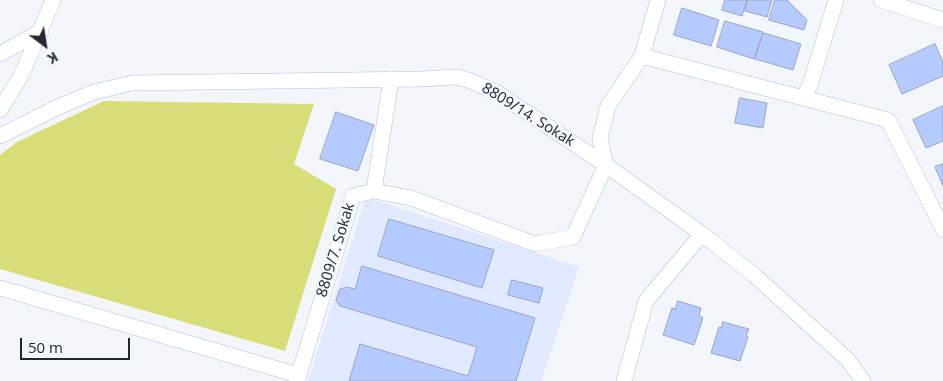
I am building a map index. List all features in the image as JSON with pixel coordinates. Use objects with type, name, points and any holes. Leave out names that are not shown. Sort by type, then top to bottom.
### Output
[{"type":"street","points":[[0,110],[22,74],[53,0]]},
{"type":"street","points":[[606,165],[600,138],[608,106],[642,56],[658,0]]},
{"type":"street","points":[[804,98],[810,85],[836,0]]},
{"type":"street","points":[[881,0],[943,20]]},
{"type":"street","points":[[0,54],[41,31]]},
{"type":"street","points":[[642,56],[888,120],[943,229]]},
{"type":"street","name":"8809/14. Sokak","points":[[0,136],[58,107],[94,92],[132,83],[456,77],[471,80],[496,92],[606,165],[702,234],[754,275],[848,360],[863,381]]},
{"type":"street","points":[[374,191],[390,79]]},
{"type":"street","name":"8809/7. Sokak","points":[[298,378],[353,196],[374,191],[411,198],[535,244],[573,237],[606,165]]},
{"type":"street","points":[[624,381],[646,301],[702,234]]},
{"type":"street","points":[[0,288],[298,378]]},
{"type":"shaded area","points":[[366,197],[579,267],[541,381],[308,381]]},
{"type":"green space","points":[[104,101],[314,104],[294,164],[336,189],[285,351],[0,269],[0,155],[17,142]]},
{"type":"building","points":[[725,0],[747,0],[742,16],[722,10]]},
{"type":"building","points":[[748,0],[772,0],[767,17],[745,11]]},
{"type":"building","points":[[775,0],[787,0],[807,20],[804,30],[769,20]]},
{"type":"building","points":[[682,8],[719,20],[711,46],[674,35]]},
{"type":"building","points":[[725,21],[763,32],[754,59],[717,47]]},
{"type":"building","points":[[764,33],[801,44],[793,70],[755,59]]},
{"type":"building","points":[[935,44],[943,62],[943,76],[902,94],[889,65]]},
{"type":"building","points":[[740,98],[767,103],[763,128],[735,123]]},
{"type":"building","points":[[943,106],[943,141],[926,148],[913,120]]},
{"type":"building","points":[[336,112],[374,125],[358,171],[320,159]]},
{"type":"building","points":[[943,164],[943,186],[935,167]]},
{"type":"building","points":[[389,219],[494,250],[482,288],[378,256]]},
{"type":"building","points":[[362,266],[535,318],[516,381],[349,381],[360,344],[468,376],[477,347],[340,306],[336,300],[340,289],[347,287],[355,289]]},
{"type":"building","points":[[512,280],[543,288],[539,303],[508,295]]},
{"type":"building","points":[[678,301],[701,308],[699,316],[703,318],[694,345],[663,335],[672,308],[675,309]]},
{"type":"building","points":[[723,322],[749,329],[740,361],[711,353],[719,327],[721,328]]}]
